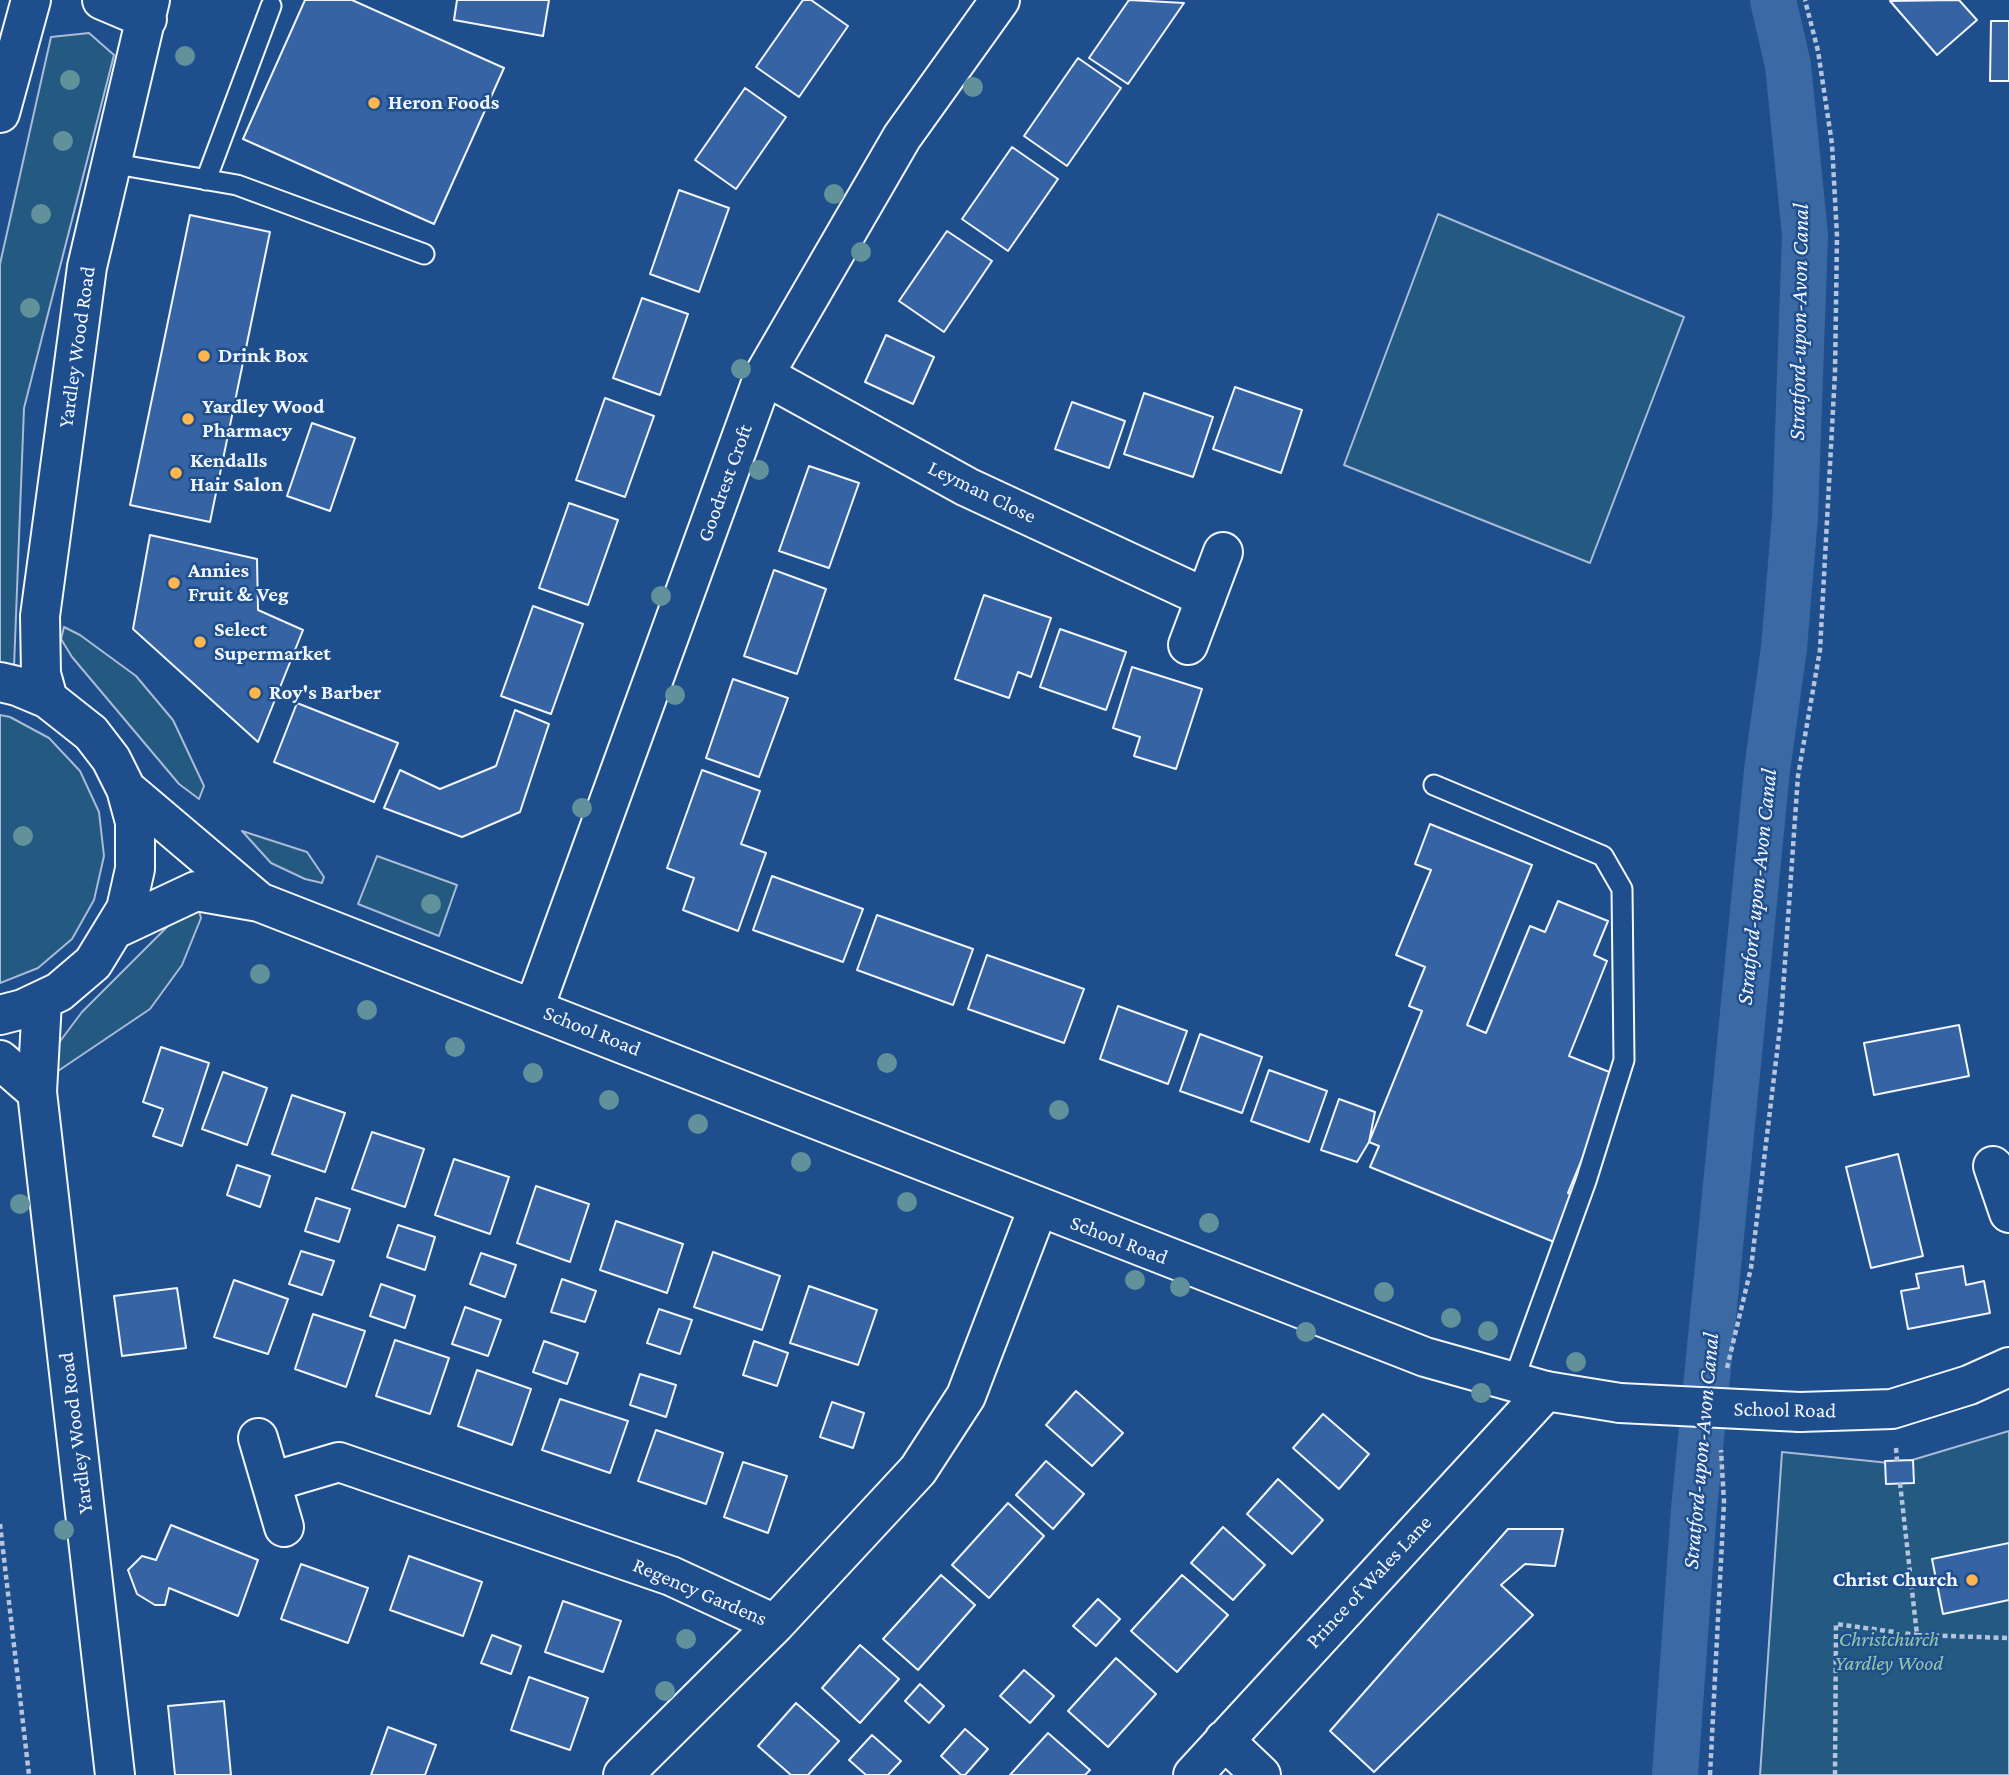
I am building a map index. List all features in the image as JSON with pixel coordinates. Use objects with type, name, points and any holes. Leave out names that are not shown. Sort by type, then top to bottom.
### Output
[{"type":"street","points":[[0,113],[31,0],[43,0]]},
{"type":"street","points":[[103,0],[149,10]]},
{"type":"street","name":"Goodrest Croft","points":[[534,1009],[764,375],[902,137],[1000,0]]},
{"type":"street","name":"Yardley Wood Road","points":[[48,699],[41,674],[40,616],[87,267],[149,10]]},
{"type":"street","name":"Leyman Close","points":[[764,375],[967,487],[1206,598]]},
{"type":"street","points":[[1188,645],[1223,552]]},
{"type":"street","points":[[0,682],[48,699],[91,733],[111,759],[126,789],[135,822],[135,869],[126,909],[93,963],[75,980],[42,1001],[0,1015]]},
{"type":"street","name":"School Road","points":[[126,789],[259,902]]},
{"type":"street","name":"School Road","points":[[115,929],[196,891],[259,902],[1038,1209],[1425,1357],[1530,1386],[1620,1403],[1800,1412],[1892,1409],[1969,1385],[2009,1367]]},
{"type":"street","name":"Yardley Wood Road","points":[[42,1001],[37,1092],[115,1775]]},
{"type":"street","points":[[0,1060],[37,1092]]},
{"type":"street","points":[[1993,1166],[2009,1213]]},
{"type":"street","name":"Regency Gardens","points":[[271,1482],[340,1462],[670,1576],[775,1624],[919,1470],[966,1396],[1038,1209]]},
{"type":"street","name":"Prince of Wales Lane","points":[[1193,1775],[1530,1386]]},
{"type":"street","points":[[258,1438],[284,1527]]},
{"type":"street","points":[[623,1775],[775,1624]]},
{"type":"street","points":[[1224,1741],[1261,1775]]},
{"type":"lane","points":[[206,180],[271,6]]},
{"type":"lane","points":[[110,163],[237,185],[424,254]]},
{"type":"lane","points":[[1434,785],[1603,856],[1622,889],[1623,1060],[1586,1181],[1530,1386]]},
{"type":"path","points":[[1724,1380],[1751,1268],[1781,1019],[1798,776],[1820,650],[1835,373],[1837,236],[1832,144],[1818,51],[1805,0]]},
{"type":"path","points":[[1710,1775],[1724,1502],[1721,1447]]},
{"type":"path","points":[[1900,1483],[1917,1636]]},
{"type":"path","points":[[0,1524],[29,1775]]},
{"type":"path","points":[[1835,1775],[1836,1624],[1917,1636],[2009,1638]]},
{"type":"green space","points":[[89,33],[114,55],[24,408],[14,667],[0,666],[0,264],[51,37]]},
{"type":"green space","points":[[1438,214],[1684,317],[1590,563],[1344,465]]},
{"type":"green space","points":[[64,627],[80,635],[136,676],[173,720],[204,786],[199,799],[179,784],[72,657],[61,639]]},
{"type":"green space","points":[[0,715],[10,717],[49,738],[80,771],[99,812],[104,856],[94,900],[72,939],[38,968],[0,983]]},
{"type":"green space","points":[[242,831],[307,852],[324,877],[322,883],[305,879],[271,863]]},
{"type":"green space","points":[[377,856],[457,885],[439,936],[358,904]]},
{"type":"green space","points":[[199,911],[201,918],[182,965],[150,1009],[58,1071],[58,1044],[82,1012],[169,925]]},
{"type":"green space","name":"Christchurch Yardley Wood","points":[[2009,1431],[2009,1775],[1760,1775],[1782,1452],[1899,1464]]},
{"type":"building","name":"Heron Foods","points":[[305,0],[352,0],[504,68],[434,224],[243,139]]},
{"type":"building","points":[[457,0],[549,0],[543,36],[454,20]]},
{"type":"building","points":[[803,0],[811,0],[848,26],[799,97],[756,67]]},
{"type":"building","points":[[1129,0],[1184,3],[1128,84],[1089,58]]},
{"type":"building","points":[[1959,0],[1977,20],[1937,55],[1890,1]]},
{"type":"building","points":[[1991,21],[2009,21],[2009,81],[1990,81]]},
{"type":"building","points":[[1078,58],[1121,88],[1067,166],[1024,136]]},
{"type":"building","points":[[745,88],[786,117],[736,189],[695,160]]},
{"type":"building","points":[[1012,147],[1058,179],[1008,251],[962,219]]},
{"type":"building","points":[[679,190],[729,208],[699,292],[650,274]]},
{"type":"building","points":[[190,215],[270,232],[210,522],[130,505]]},
{"type":"building","points":[[947,231],[992,261],[944,332],[899,301]]},
{"type":"building","points":[[642,298],[688,314],[660,395],[613,378]]},
{"type":"building","points":[[886,335],[934,357],[913,404],[865,382]]},
{"type":"building","points":[[1235,387],[1302,410],[1281,473],[1213,449]]},
{"type":"building","points":[[1144,393],[1213,417],[1193,477],[1124,454]]},
{"type":"building","points":[[605,398],[654,416],[625,497],[576,480]]},
{"type":"building","points":[[1072,402],[1125,421],[1109,468],[1055,449]]},
{"type":"building","points":[[312,423],[355,438],[330,511],[287,496]]},
{"type":"building","points":[[809,466],[859,483],[829,568],[779,551]]},
{"type":"building","points":[[569,503],[618,520],[588,605],[539,588]]},
{"type":"building","points":[[150,535],[257,559],[258,610],[303,630],[258,742],[133,629]]},
{"type":"building","points":[[774,570],[826,589],[797,674],[744,656]]},
{"type":"building","points":[[984,595],[1051,618],[1031,677],[1018,672],[1009,698],[955,679]]},
{"type":"building","points":[[533,606],[583,624],[551,714],[501,696]]},
{"type":"building","points":[[1060,629],[1126,652],[1106,710],[1040,687]]},
{"type":"building","points":[[1132,667],[1202,689],[1176,769],[1134,756],[1140,737],[1113,728]]},
{"type":"building","points":[[733,679],[788,698],[759,777],[706,758]]},
{"type":"building","points":[[297,703],[398,743],[374,802],[274,762]]},
{"type":"building","points":[[515,710],[549,724],[520,812],[462,837],[384,808],[400,770],[440,789],[496,766]]},
{"type":"building","points":[[702,770],[760,791],[741,844],[766,853],[738,931],[683,910],[694,878],[667,868]]},
{"type":"building","points":[[1430,824],[1532,865],[1467,1025],[1486,1033],[1530,926],[1545,932],[1558,901],[1608,921],[1594,955],[1607,961],[1569,1056],[1617,1075],[1568,1193],[1579,1197],[1559,1244],[1370,1167],[1379,1146],[1369,1142],[1422,1011],[1409,1006],[1425,967],[1396,955],[1431,870],[1415,864]]},
{"type":"building","points":[[772,876],[863,909],[843,962],[753,930]]},
{"type":"building","points":[[877,915],[973,949],[953,1005],[857,970]]},
{"type":"building","points":[[987,955],[1084,989],[1064,1043],[968,1009]]},
{"type":"building","points":[[1118,1006],[1187,1031],[1168,1084],[1100,1059]]},
{"type":"building","points":[[1959,1025],[1969,1076],[1874,1095],[1864,1043]]},
{"type":"building","points":[[1200,1034],[1262,1057],[1242,1113],[1180,1091]]},
{"type":"building","points":[[161,1047],[209,1063],[182,1146],[153,1136],[163,1109],[143,1102]]},
{"type":"building","points":[[1269,1070],[1327,1091],[1309,1142],[1251,1121]]},
{"type":"building","points":[[223,1072],[267,1088],[247,1145],[202,1129]]},
{"type":"building","points":[[292,1095],[345,1113],[325,1172],[272,1154]]},
{"type":"building","points":[[1339,1099],[1375,1112],[1369,1142],[1357,1162],[1321,1150]]},
{"type":"building","points":[[372,1132],[424,1149],[405,1207],[352,1189]]},
{"type":"building","points":[[1898,1154],[1923,1256],[1871,1268],[1846,1167]]},
{"type":"building","points":[[454,1159],[509,1177],[490,1234],[435,1215]]},
{"type":"building","points":[[237,1165],[270,1176],[260,1207],[227,1195]]},
{"type":"building","points":[[536,1186],[589,1204],[570,1262],[517,1243]]},
{"type":"building","points":[[316,1198],[350,1209],[339,1242],[305,1231]]},
{"type":"building","points":[[616,1221],[683,1244],[667,1293],[600,1270]]},
{"type":"building","points":[[398,1225],[435,1237],[425,1270],[387,1257]]},
{"type":"building","points":[[301,1251],[334,1261],[322,1295],[289,1284]]},
{"type":"building","points":[[713,1252],[780,1276],[762,1330],[694,1307]]},
{"type":"building","points":[[481,1253],[516,1265],[505,1297],[470,1284]]},
{"type":"building","points":[[1963,1266],[1966,1285],[1984,1281],[1990,1313],[1908,1329],[1901,1291],[1919,1288],[1916,1274]]},
{"type":"building","points":[[562,1279],[596,1291],[585,1322],[551,1312]]},
{"type":"building","points":[[234,1280],[288,1299],[268,1354],[214,1337]]},
{"type":"building","points":[[381,1284],[415,1296],[405,1328],[370,1316]]},
{"type":"building","points":[[809,1286],[877,1310],[858,1365],[790,1343]]},
{"type":"building","points":[[177,1288],[186,1348],[122,1356],[114,1296]]},
{"type":"building","points":[[465,1307],[501,1320],[488,1356],[452,1344]]},
{"type":"building","points":[[659,1309],[692,1320],[680,1354],[647,1343]]},
{"type":"building","points":[[313,1314],[365,1331],[346,1387],[295,1369]]},
{"type":"building","points":[[395,1340],[449,1358],[430,1414],[376,1396]]},
{"type":"building","points":[[544,1341],[578,1353],[567,1384],[533,1372]]},
{"type":"building","points":[[754,1341],[788,1353],[777,1386],[743,1375]]},
{"type":"building","points":[[477,1370],[531,1389],[512,1445],[458,1426]]},
{"type":"building","points":[[640,1374],[676,1385],[666,1417],[630,1405]]},
{"type":"building","points":[[1076,1391],[1123,1433],[1092,1466],[1046,1425]]},
{"type":"building","points":[[560,1399],[628,1421],[610,1473],[542,1450]]},
{"type":"building","points":[[832,1402],[864,1413],[853,1448],[820,1437]]},
{"type":"building","points":[[1323,1414],[1369,1454],[1339,1489],[1293,1448]]},
{"type":"building","points":[[656,1430],[723,1453],[706,1504],[638,1481]]},
{"type":"building","points":[[1913,1460],[1914,1483],[1886,1484],[1885,1461]]},
{"type":"building","points":[[1046,1461],[1084,1494],[1053,1529],[1016,1495]]},
{"type":"building","points":[[743,1462],[787,1476],[768,1533],[724,1517]]},
{"type":"building","points":[[1278,1479],[1323,1520],[1292,1554],[1247,1514]]},
{"type":"building","points":[[1008,1503],[1044,1536],[989,1598],[952,1565]]},
{"type":"building","points":[[171,1525],[258,1560],[238,1616],[169,1588],[165,1605],[155,1605],[137,1594],[128,1570],[142,1556],[156,1560]]},
{"type":"building","points":[[1223,1527],[1265,1565],[1233,1600],[1191,1563]]},
{"type":"building","points":[[1508,1529],[1563,1529],[1555,1566],[1525,1564],[1501,1585],[1533,1615],[1374,1772],[1330,1731]]},
{"type":"building","name":"Christ Church","points":[[2009,1543],[2009,1600],[1943,1614],[1932,1559]]},
{"type":"building","points":[[409,1556],[482,1582],[463,1636],[390,1610]]},
{"type":"building","points":[[301,1564],[368,1588],[348,1643],[281,1619]]},
{"type":"building","points":[[941,1575],[975,1605],[918,1670],[883,1639]]},
{"type":"building","points":[[1182,1575],[1228,1615],[1177,1672],[1131,1631]]},
{"type":"building","points":[[1098,1599],[1120,1619],[1096,1646],[1073,1626]]},
{"type":"building","points":[[563,1601],[621,1621],[603,1672],[545,1652]]},
{"type":"building","points":[[492,1635],[521,1646],[511,1674],[481,1663]]},
{"type":"building","points":[[860,1645],[899,1679],[860,1723],[822,1688]]},
{"type":"building","points":[[1116,1658],[1156,1694],[1108,1747],[1068,1711]]},
{"type":"building","points":[[1024,1670],[1054,1696],[1030,1723],[1000,1696]]},
{"type":"building","points":[[529,1677],[588,1698],[570,1750],[511,1730]]},
{"type":"building","points":[[920,1684],[944,1706],[929,1723],[905,1701]]},
{"type":"building","points":[[224,1701],[231,1775],[175,1775],[168,1706]]},
{"type":"building","points":[[796,1703],[839,1741],[808,1775],[791,1775],[758,1746]]},
{"type":"building","points":[[388,1727],[436,1745],[425,1775],[371,1775]]},
{"type":"building","points":[[965,1729],[988,1749],[965,1775],[961,1775],[941,1756]]},
{"type":"building","points":[[1048,1733],[1090,1770],[1085,1775],[1010,1775]]},
{"type":"building","points":[[872,1735],[901,1761],[888,1775],[866,1775],[849,1760]]},
{"type":"waterway","name":"Stratford-upon-Avon Canal","points":[[1675,1775],[1694,1509],[1767,770],[1784,648],[1795,516],[1805,235],[1788,65],[1773,0]]},
{"type":"place","name":"Heron Foods","points":[[374,103]]},
{"type":"place","name":"Drink Box","points":[[204,356]]},
{"type":"place","name":"Yardley Wood Pharmacy","points":[[188,419]]},
{"type":"place","name":"Kendalls Hair Salon","points":[[176,473]]},
{"type":"place","name":"Annies Fruit & Veg","points":[[174,583]]},
{"type":"place","name":"Select Supermarket","points":[[200,642]]},
{"type":"place","name":"Roy's Barber","points":[[255,693]]},
{"type":"place","name":"Christ Church","points":[[1972,1580]]}]
